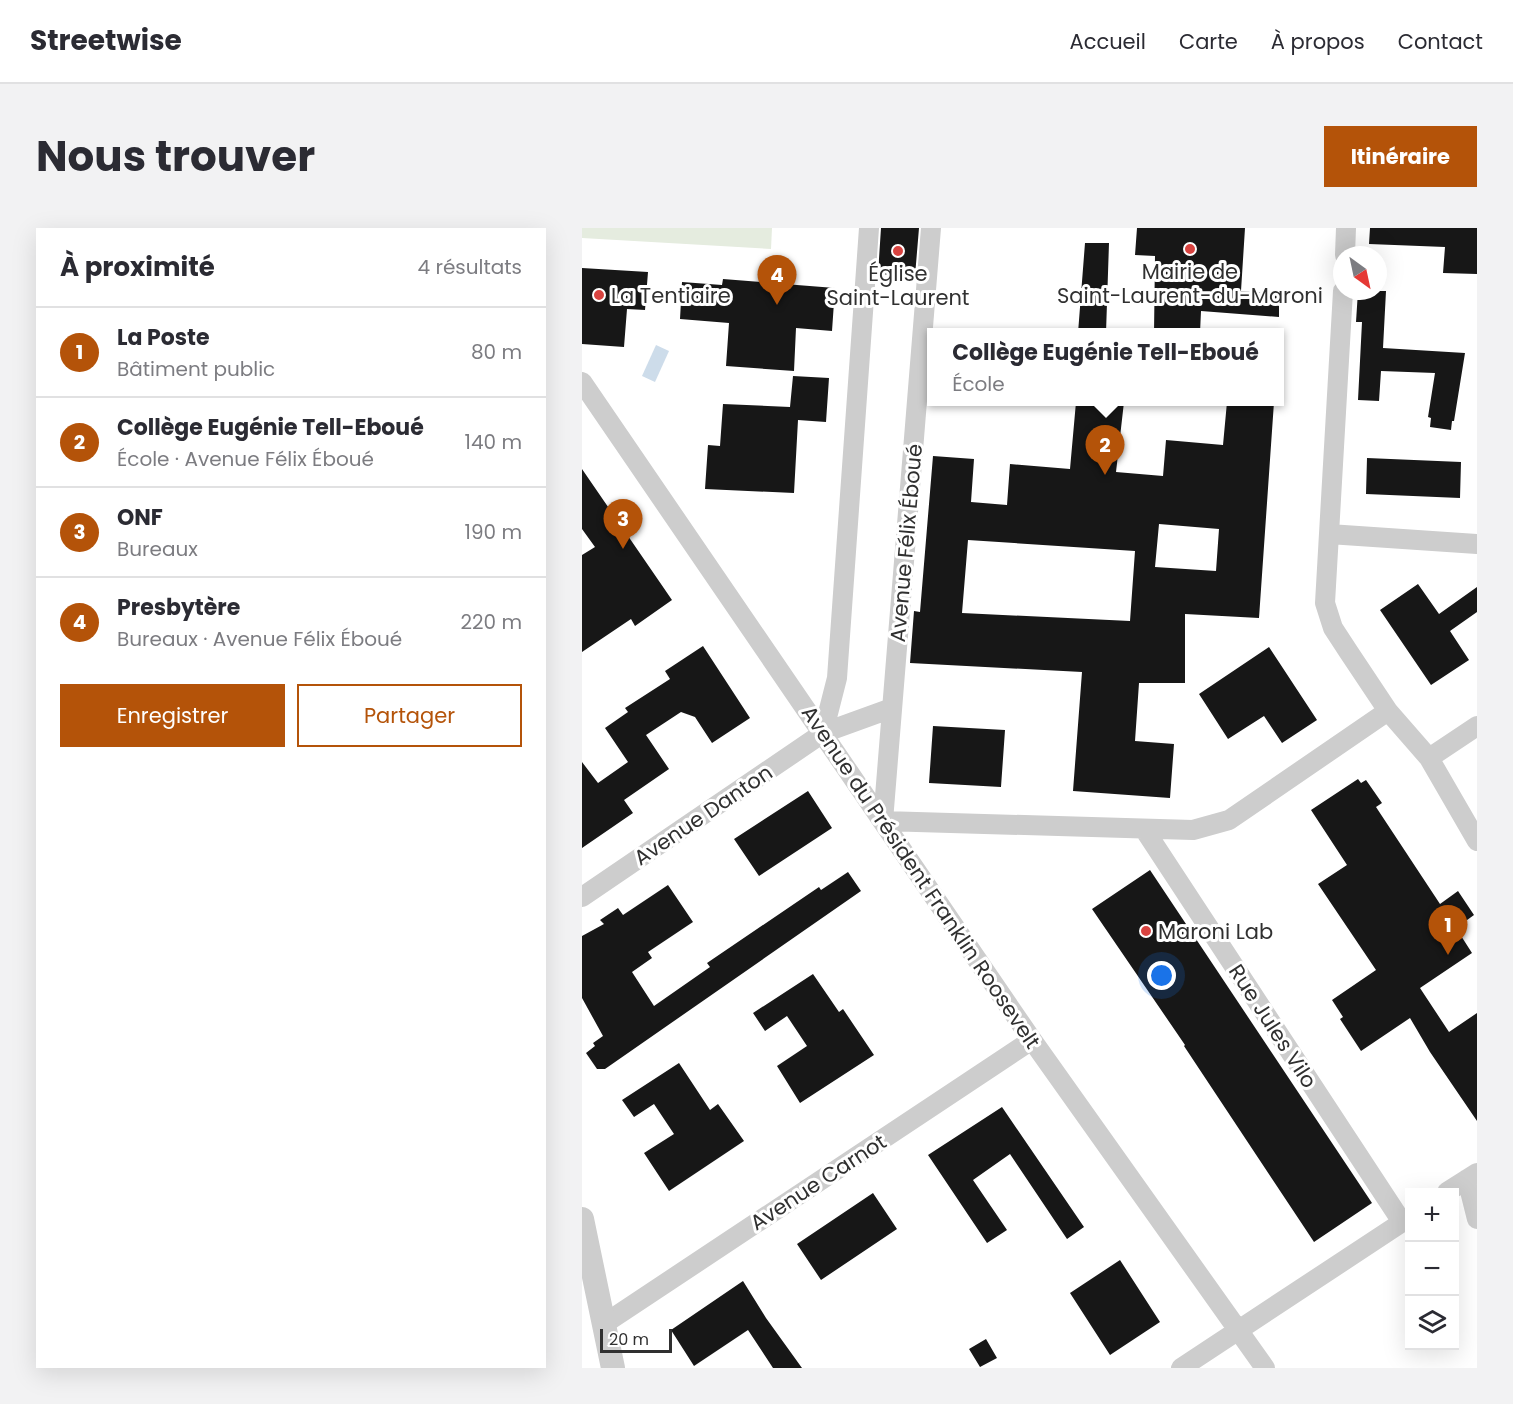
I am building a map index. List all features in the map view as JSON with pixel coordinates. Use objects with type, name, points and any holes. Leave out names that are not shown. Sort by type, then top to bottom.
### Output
[{"type":"street","points":[[823,733],[837,678],[869,228]]},
{"type":"street","name":"Avenue Félix Éboué","points":[[883,821],[931,228]]},
{"type":"street","points":[[1345,246],[1346,228]]},
{"type":"street","points":[[1342,300],[1325,603],[1328,615],[1348,651],[1388,711],[1429,758],[1477,841]]},
{"type":"street","name":"Avenue du Président Franklin Roosevelt","points":[[582,382],[1032,1040],[1265,1368]]},
{"type":"street","points":[[1329,534],[1477,544]]},
{"type":"street","name":"Avenue Danton","points":[[582,897],[823,733],[892,708]]},
{"type":"street","points":[[883,821],[1193,830],[1229,820],[1388,711]]},
{"type":"street","points":[[1429,758],[1477,726]]},
{"type":"street","name":"Rue Jules Vilo","points":[[1144,830],[1405,1219]]},
{"type":"street","name":"Avenue Carnot","points":[[604,1324],[1032,1040]]},
{"type":"street","points":[[1453,1188],[1472,1176],[1477,1219]]},
{"type":"street","points":[[582,1219],[613,1368]]},
{"type":"street","points":[[1181,1368],[1405,1221]]},
{"type":"shaded area","points":[[582,228],[772,228],[771,249],[582,238]]},
{"type":"water","points":[[656,345],[669,351],[655,382],[642,376]]},
{"type":"building","name":"Église Saint-Laurent","points":[[881,228],[919,228],[915,276],[878,274]]},
{"type":"building","points":[[1137,228],[1245,228],[1241,291],[1279,293],[1279,317],[1201,311],[1200,328],[1154,328],[1155,256],[1135,255]]},
{"type":"building","points":[[1370,228],[1477,228],[1477,274],[1443,273],[1445,247],[1369,244]]},
{"type":"building","points":[[1085,243],[1109,243],[1106,328],[1078,328]]},
{"type":"building","points":[[582,268],[648,272],[645,310],[627,309],[624,347],[582,344]]},
{"type":"building","points":[[723,279],[835,288],[832,331],[796,328],[794,371],[726,366],[729,323],[680,319],[682,282],[722,285]]},
{"type":"building","points":[[1357,300],[1386,300],[1383,348],[1465,353],[1451,430],[1430,427],[1431,418],[1428,417],[1435,373],[1381,371],[1379,401],[1358,400],[1362,322],[1356,322]]},
{"type":"building","points":[[793,376],[829,378],[826,422],[798,420],[794,493],[705,489],[708,445],[720,446],[723,404],[790,407]]},
{"type":"building","points":[[1076,406],[1124,406],[1116,472],[1163,476],[1166,440],[1223,445],[1227,406],[1274,406],[1259,618],[1185,614],[1185,683],[1139,683],[1135,741],[1174,744],[1170,798],[1073,791],[1082,672],[910,663],[914,611],[920,612],[933,456],[974,459],[971,502],[1007,505],[1010,464],[1070,469]],"holes":[[[1159,524],[1219,529],[1216,571],[1155,567]],[[968,540],[1135,551],[1130,621],[962,613]]]},
{"type":"building","points":[[1367,458],[1461,462],[1460,498],[1366,494]]},
{"type":"building","points":[[582,469],[672,600],[635,626],[631,619],[582,652],[582,555],[595,547],[582,529]]},
{"type":"building","points":[[1418,584],[1439,614],[1477,587],[1477,612],[1450,631],[1469,660],[1431,685],[1380,610]]},
{"type":"building","points":[[703,646],[750,718],[712,743],[695,717],[681,712],[646,735],[669,769],[624,800],[633,813],[582,848],[582,762],[598,783],[628,762],[605,728],[628,712],[625,708],[670,679],[665,671]]},
{"type":"building","points":[[1269,647],[1317,720],[1282,743],[1264,716],[1228,739],[1199,694]]},
{"type":"building","points":[[933,726],[1005,730],[1001,787],[929,783]]},
{"type":"building","points":[[1358,779],[1361,783],[1366,780],[1382,803],[1376,807],[1440,904],[1458,891],[1474,915],[1456,928],[1472,953],[1420,988],[1449,1032],[1477,1013],[1477,1121],[1410,1018],[1361,1051],[1340,1019],[1343,1017],[1332,1000],[1376,970],[1318,884],[1347,865],[1311,810]]},
{"type":"building","points":[[808,791],[832,828],[759,876],[734,839]]},
{"type":"building","points":[[1150,870],[1372,1203],[1314,1242],[1185,1045],[1092,909]]},
{"type":"building","points":[[848,872],[861,891],[605,1069],[597,1069],[586,1053],[595,1046],[593,1043],[603,1036],[582,998],[582,936],[604,924],[600,920],[618,908],[623,915],[668,885],[693,922],[648,952],[652,958],[632,972],[654,1006],[710,967],[707,963],[819,887],[821,890]]},
{"type":"building","points":[[813,974],[839,1012],[843,1009],[874,1055],[800,1103],[777,1066],[807,1046],[787,1016],[765,1031],[753,1013]]},
{"type":"building","points":[[679,1063],[710,1110],[718,1104],[744,1141],[669,1191],[644,1153],[674,1134],[654,1104],[634,1117],[622,1100]]},
{"type":"building","points":[[1002,1107],[1084,1227],[1067,1239],[1010,1154],[973,1180],[1007,1230],[987,1243],[928,1155]]},
{"type":"building","points":[[873,1193],[897,1229],[821,1280],[797,1244]]},
{"type":"building","points":[[1120,1260],[1160,1322],[1110,1355],[1070,1293]]},
{"type":"building","points":[[743,1281],[802,1368],[773,1368],[748,1330],[694,1366],[671,1330]]},
{"type":"building","points":[[986,1339],[997,1358],[980,1367],[969,1349]]},
{"type":"place","name":"Mairie de Saint-Laurent-du-Maroni","points":[[1190,249]]},
{"type":"place","name":"Église Saint-Laurent","points":[[898,251]]},
{"type":"place","name":"La Tentiaire","points":[[599,295]]},
{"type":"place","name":"Presbytère","points":[[777,305]]},
{"type":"place","name":"Collège Eugénie Tell-Eboué","points":[[1105,475]]},
{"type":"place","name":"ONF","points":[[623,549]]},
{"type":"place","name":"Maroni Lab","points":[[1146,931]]},
{"type":"place","name":"La Poste","points":[[1448,955]]}]
